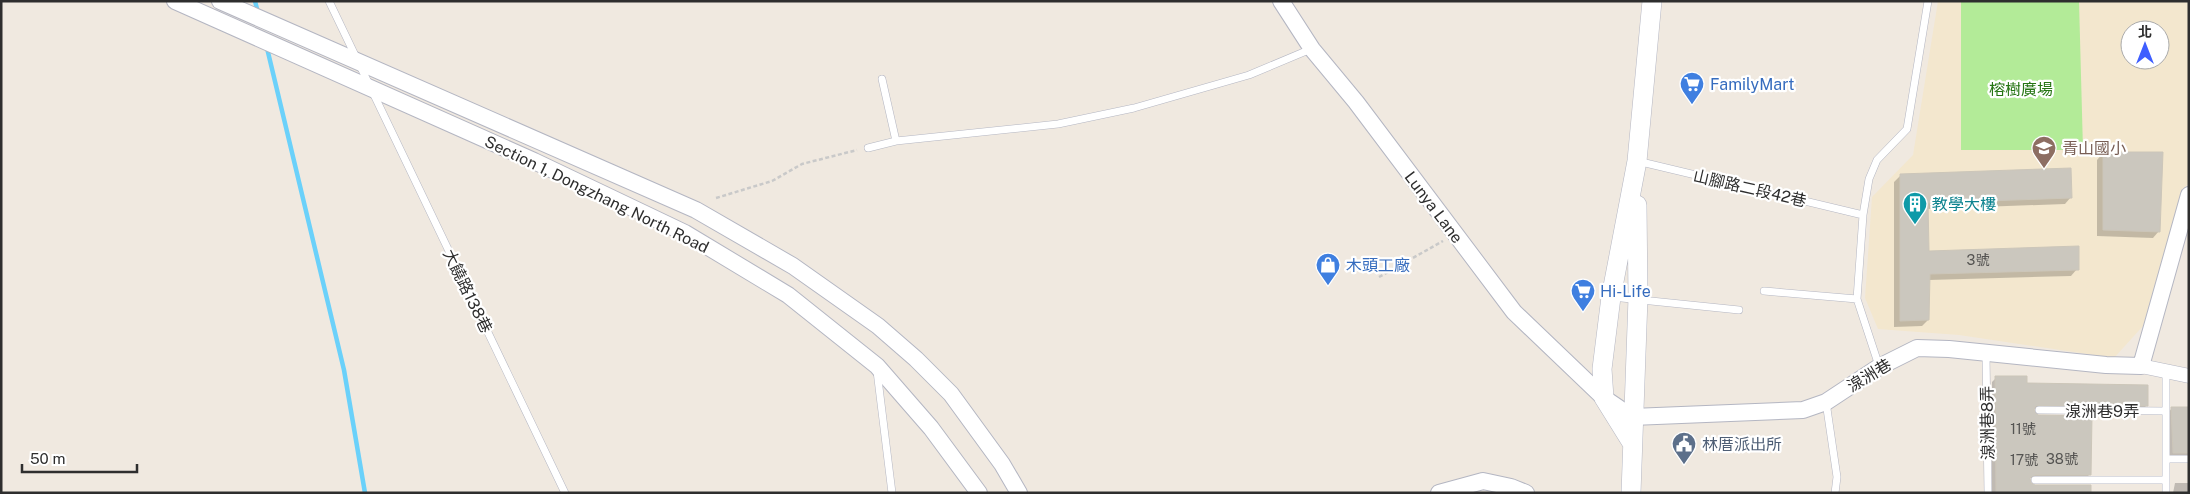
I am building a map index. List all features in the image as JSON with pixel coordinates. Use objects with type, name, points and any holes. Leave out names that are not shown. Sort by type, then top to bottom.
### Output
[{"type":"main road","points":[[1632,443],[1604,398],[1602,369],[1611,297],[1637,161],[1652,1]]},
{"type":"main road","points":[[1631,493],[1632,417],[1638,298],[1637,161]]},
{"type":"street","name":"Section 1, Dongzhang North Road","points":[[175,1],[371,90],[534,161],[685,233],[788,295],[877,366],[931,428],[979,493]]},
{"type":"street","name":"Section 1, Dongzhang North Road","points":[[220,1],[696,210],[793,266],[878,326],[951,394],[1002,464],[1019,493]]},
{"type":"street","name":"Lunya Lane","points":[[1281,1],[1312,49],[1356,102],[1514,312],[1604,398]]},
{"type":"street","points":[[2141,366],[2189,195]]},
{"type":"street","name":"湶洲巷","points":[[1632,417],[1803,410],[1826,402],[1879,367],[1917,348],[1949,349],[2106,365],[2141,366],[2189,376]]},
{"type":"street","points":[[1604,398],[1632,417]]},
{"type":"street","points":[[1439,493],[1483,481],[1511,487],[1526,493]]},
{"type":"lane","name":"大饒路138巷","points":[[329,1],[566,493]]},
{"type":"lane","points":[[1879,367],[1857,299],[1863,215],[1869,179],[1877,160],[1907,129],[1928,1]]},
{"type":"lane","points":[[868,148],[896,141],[1058,124],[1134,108],[1249,75],[1312,49]]},
{"type":"lane","points":[[882,79],[896,141]]},
{"type":"lane","name":"山腳路二段42巷","points":[[1637,161],[1863,215]]},
{"type":"lane","points":[[1764,291],[1857,299]]},
{"type":"lane","points":[[1611,297],[1638,298],[1738,310]]},
{"type":"lane","name":"湶洲巷8弄","points":[[1986,354],[1988,493]]},
{"type":"lane","points":[[877,366],[892,493]]},
{"type":"lane","points":[[2166,371],[2166,493]]},
{"type":"lane","points":[[1826,402],[1837,477],[1834,493]]},
{"type":"lane","name":"湶洲巷9弄","points":[[2039,410],[2166,411]]},
{"type":"lane","points":[[2166,459],[2189,459]]},
{"type":"lane","points":[[2035,480],[2166,480]]},
{"type":"path","points":[[716,198],[772,181],[802,164],[868,148]]},
{"type":"path","points":[[1379,277],[1454,234]]},
{"type":"shaded area","name":"青山國小","points":[[1938,1],[2189,1],[2189,183],[2183,189],[2143,326],[2114,358],[1959,335],[1878,329],[1865,298],[1872,197],[1913,155]]},
{"type":"green space","name":"榕樹廣場","points":[[1961,1],[2079,1],[2083,150],[1961,150]]},
{"type":"building","points":[[2103,152],[2163,152],[2160,232],[2103,230]]},
{"type":"building","name":"教學大樓","points":[[2071,168],[2072,198],[1928,203],[1929,251],[2079,246],[2079,270],[1930,274],[1929,320],[1900,321],[1900,174]]},
{"type":"building","points":[[1995,376],[2027,376],[2027,383],[2148,385],[2148,406],[2036,406],[2034,410],[2038,415],[2092,416],[2091,475],[2035,475],[2030,478],[2031,483],[2035,485],[2091,485],[2091,493],[1996,493]]},
{"type":"building","points":[[2171,407],[2189,407],[2189,453],[2173,453]]},
{"type":"waterway","points":[[255,1],[258,13]]},
{"type":"waterway","points":[[267,48],[344,370],[365,493]]},
{"type":"place","name":"FamilyMart","points":[[1692,105]]},
{"type":"place","name":"青山國小","points":[[2044,169]]},
{"type":"place","name":"教學大樓","points":[[1915,225]]},
{"type":"place","name":"木頭工廠","points":[[1328,286]]},
{"type":"place","name":"Hi-Life","points":[[1583,312]]},
{"type":"place","name":"林厝派出所","points":[[1684,465]]}]
